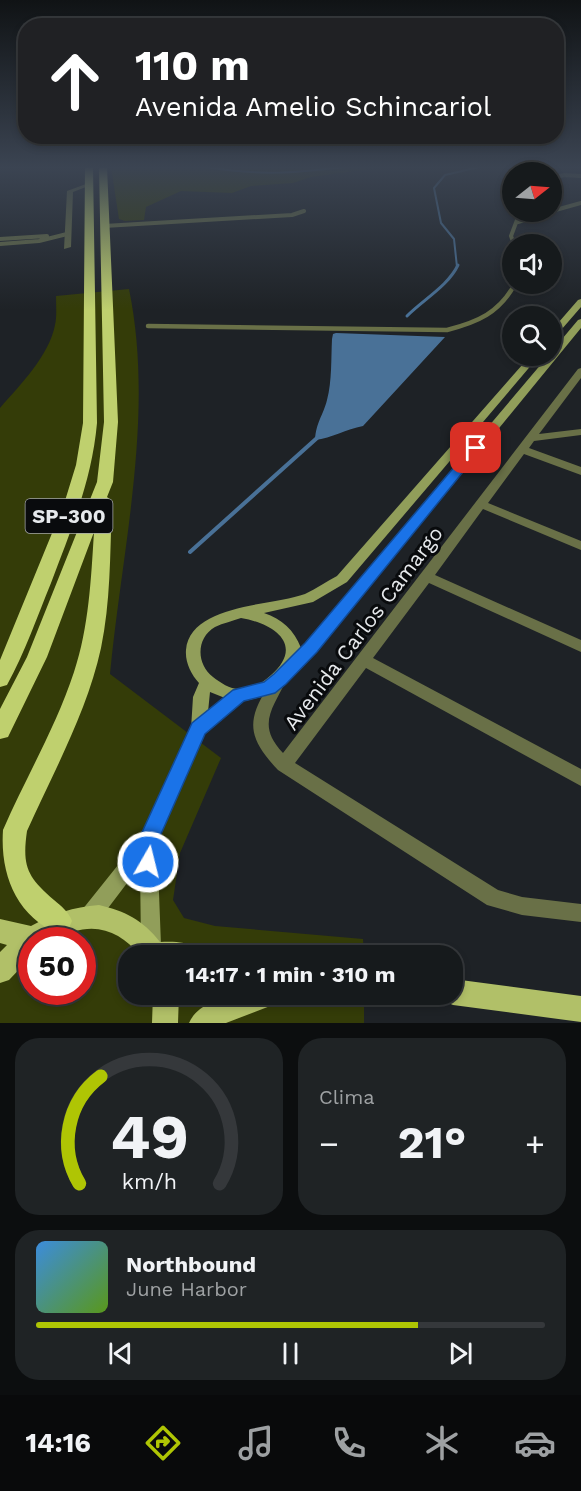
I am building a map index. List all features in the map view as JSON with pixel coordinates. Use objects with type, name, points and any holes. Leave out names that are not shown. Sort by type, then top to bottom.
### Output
[{"type":"highway","name":"SP-300","points":[[0,679],[16,647],[74,503],[86,458],[90,423],[88,215]]},
{"type":"highway","name":"SP-300","points":[[0,730],[38,657],[105,482],[111,422],[104,215]]},
{"type":"highway","points":[[59,921],[21,887],[11,862],[10,850],[15,830],[82,681],[91,648],[100,582],[105,482]]},
{"type":"main road","points":[[562,324],[581,302]]},
{"type":"main road","points":[[526,366],[342,579],[308,598],[214,621],[196,639],[193,662],[197,674],[206,684],[227,693],[239,695],[261,690],[285,673],[311,648],[581,322]]},
{"type":"main road","points":[[241,613],[268,618],[287,633],[292,644],[285,673]]},
{"type":"main road","points":[[89,917],[148,841],[199,729],[201,697],[206,684]]},
{"type":"main road","points":[[199,729],[239,695]]},
{"type":"main road","points":[[148,841],[153,945]]},
{"type":"main road","points":[[49,927],[59,921],[89,917],[111,920],[131,929],[146,945]]},
{"type":"main road","points":[[0,931],[18,935]]},
{"type":"main road","points":[[0,971],[18,952]]},
{"type":"main road","points":[[463,993],[581,1009]]},
{"type":"main road","points":[[165,1023],[166,1005]]},
{"type":"main road","points":[[202,1023],[213,1015],[240,1005]]},
{"type":"street","points":[[66,215],[63,234],[67,247]]},
{"type":"street","name":"Avenida Carlos Camargo","points":[[284,765],[524,450],[581,371]]},
{"type":"street","points":[[533,438],[581,432]]},
{"type":"street","points":[[524,450],[581,471]]},
{"type":"street","points":[[481,504],[581,546]]},
{"type":"street","points":[[426,576],[581,646]]},
{"type":"street","points":[[363,660],[581,778]]},
{"type":"street","points":[[285,673],[261,714],[260,730],[264,745],[284,765],[494,898],[522,906],[581,913]]},
{"type":"lane","points":[[104,226],[293,215]]},
{"type":"lane","points":[[512,234],[518,222]]},
{"type":"lane","points":[[0,239],[63,234]]},
{"type":"lane","points":[[0,244],[39,241],[63,234]]},
{"type":"lane","points":[[148,326],[447,330],[484,320],[505,304],[510,294]]},
{"type":"green space","points":[[118,215],[145,215],[144,220],[119,219]]},
{"type":"green space","points":[[129,289],[136,337],[139,385],[138,433],[110,674],[221,758],[180,853],[173,900],[184,918],[215,926],[363,939],[363,945],[118,945],[118,1005],[364,1005],[364,1023],[0,1023],[0,408],[33,370],[47,348],[56,322],[56,296]]},
{"type":"water","points":[[333,334],[445,337],[363,426],[315,440],[329,393],[332,339]]},
{"type":"waterway","points":[[439,215],[441,223],[454,239],[457,267]]},
{"type":"waterway","points":[[407,316],[442,286],[457,267]]},
{"type":"waterway","points":[[190,552],[317,438]]},
{"type":"route","points":[[148,862],[148,841],[199,729],[239,695],[268,688],[311,648],[476,448]]}]
